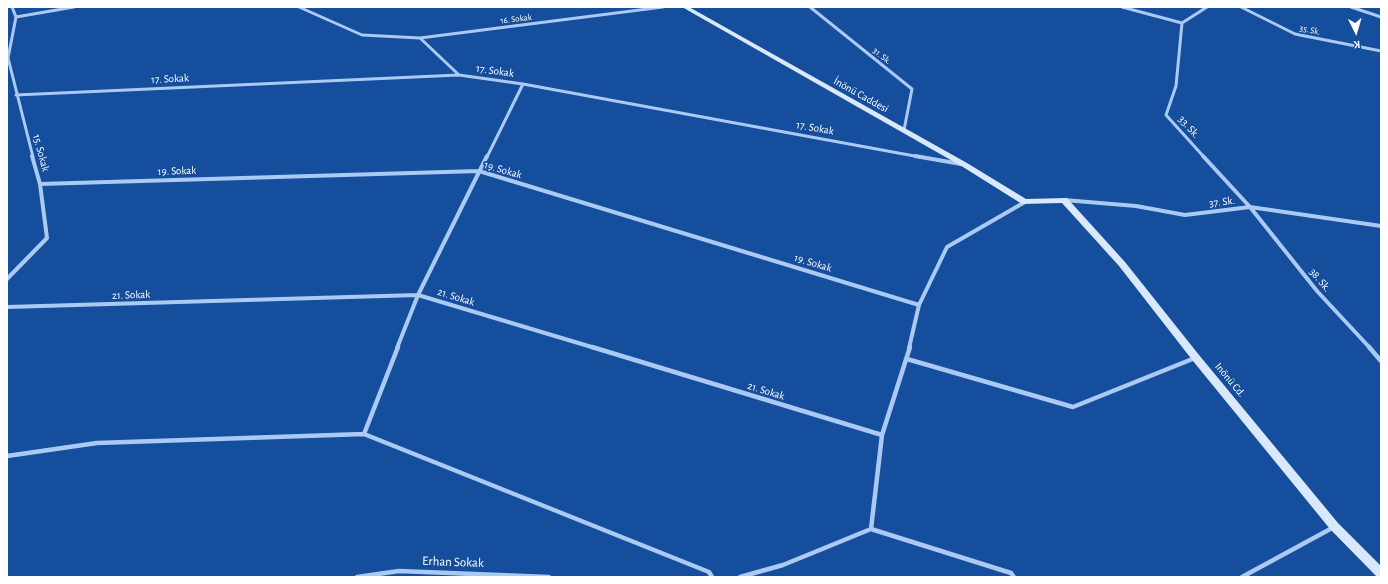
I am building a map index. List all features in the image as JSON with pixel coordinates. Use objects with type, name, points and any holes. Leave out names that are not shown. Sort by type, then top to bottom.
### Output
[{"type":"street","points":[[12,7],[16,17],[74,7]]},
{"type":"street","name":"16. Sokak","points":[[299,7],[362,35],[420,38],[662,7]]},
{"type":"street","name":"İnönü Caddesi","points":[[686,7],[965,165],[1025,202]]},
{"type":"street","name":"31. Sk.","points":[[810,7],[912,88],[904,130]]},
{"type":"street","points":[[1122,7],[1182,23],[1207,7]]},
{"type":"street","name":"35. Sk.","points":[[1241,7],[1295,34],[1381,51]]},
{"type":"street","points":[[1351,7],[1381,17]]},
{"type":"street","name":"15. Sokak","points":[[7,279],[47,238],[40,184],[16,95],[8,58],[16,17]]},
{"type":"street","name":"33. Sk.","points":[[1182,23],[1176,86],[1166,114],[1250,207]]},
{"type":"street","points":[[420,38],[459,75]]},
{"type":"street","name":"17. Sokak","points":[[16,95],[459,75],[523,84],[965,165]]},
{"type":"street","points":[[364,434],[418,295],[523,84]]},
{"type":"street","name":"19. Sokak","points":[[40,184],[480,171],[919,305]]},
{"type":"street","points":[[870,529],[882,435],[907,359],[919,305],[946,247],[1025,202],[1064,200]]},
{"type":"street","name":"37. Sk.","points":[[1064,200],[1136,206],[1185,215],[1250,207],[1381,226]]},
{"type":"street","name":"Inönü Cd.","points":[[1064,200],[1122,264],[1196,358],[1334,526],[1381,573]]},
{"type":"street","name":"38. Sk.","points":[[1250,207],[1317,291],[1381,361]]},
{"type":"street","name":"21. Sokak","points":[[7,307],[418,295],[882,435]]},
{"type":"street","points":[[907,359],[1073,407],[1196,358]]},
{"type":"street","points":[[7,456],[96,443],[364,434],[709,572],[712,577]]},
{"type":"street","points":[[1242,577],[1334,526]]},
{"type":"street","points":[[740,577],[782,565],[870,529],[1011,573],[1014,577]]},
{"type":"street","name":"Erhan Sokak","points":[[357,577],[399,571],[549,577]]}]
